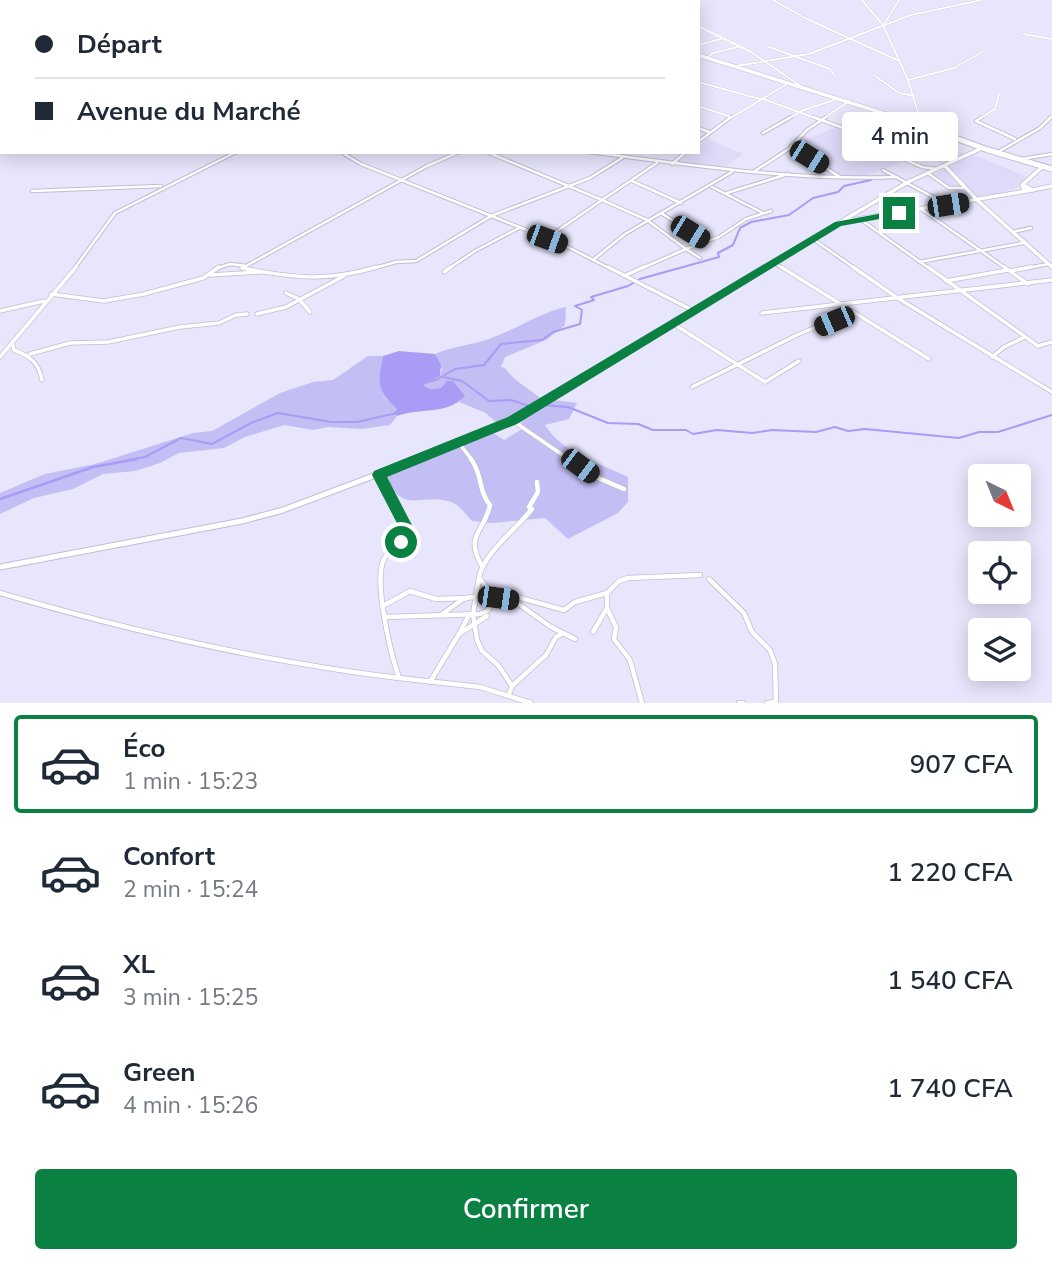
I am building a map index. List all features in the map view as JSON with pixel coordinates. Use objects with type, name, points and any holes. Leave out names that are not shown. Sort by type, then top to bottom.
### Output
[{"type":"highway","points":[[700,56],[849,101],[996,153],[1052,169]]},
{"type":"main road","points":[[0,567],[242,521],[283,510],[513,421],[692,310],[908,183],[982,148]]},
{"type":"main road","points":[[945,166],[977,200],[1050,266]]},
{"type":"main road","points":[[1026,189],[1022,185],[1042,167]]},
{"type":"main road","points":[[844,221],[1052,186]]},
{"type":"street","points":[[773,0],[805,19],[897,61]]},
{"type":"street","points":[[862,0],[883,25],[897,61],[908,80],[922,126],[889,144],[884,150],[922,167],[939,169]]},
{"type":"street","points":[[883,25],[899,0]]},
{"type":"street","points":[[736,66],[796,57],[911,15],[982,0]]},
{"type":"street","points":[[700,27],[740,47],[802,87]]},
{"type":"street","points":[[1023,34],[1052,39]]},
{"type":"street","points":[[700,44],[723,38]]},
{"type":"street","points":[[707,58],[713,53],[740,47]]},
{"type":"street","points":[[769,47],[833,71],[834,75]]},
{"type":"street","points":[[908,80],[954,68],[984,51]]},
{"type":"street","points":[[874,75],[899,93],[914,96]]},
{"type":"street","points":[[700,83],[801,111],[889,144]]},
{"type":"street","points":[[700,140],[732,117],[789,83]]},
{"type":"street","points":[[999,94],[995,109],[976,119],[1015,139]]},
{"type":"street","points":[[763,134],[801,111],[839,98]]},
{"type":"street","points":[[754,172],[849,101]]},
{"type":"street","points":[[700,107],[732,117]]},
{"type":"street","points":[[856,131],[889,114]]},
{"type":"street","points":[[996,153],[1015,139],[1040,128],[1052,116]]},
{"type":"street","points":[[700,129],[710,132]]},
{"type":"street","points":[[792,146],[843,179]]},
{"type":"street","points":[[0,357],[51,294],[70,275],[115,213],[232,154]]},
{"type":"street","points":[[344,154],[547,239],[692,310]]},
{"type":"street","points":[[349,157],[353,154]]},
{"type":"street","points":[[208,275],[216,268],[230,264],[240,267],[265,257],[455,154]]},
{"type":"street","points":[[492,154],[647,220],[700,258]]},
{"type":"street","points":[[601,154],[734,171],[843,179],[897,177]]},
{"type":"street","points":[[672,164],[684,154]]},
{"type":"street","points":[[1020,160],[1052,155]]},
{"type":"street","points":[[242,268],[296,278],[346,275],[396,262],[416,261],[491,216],[590,178],[622,158]]},
{"type":"street","points":[[547,239],[658,162]]},
{"type":"street","points":[[883,170],[948,205]]},
{"type":"street","points":[[593,260],[647,220],[712,187],[734,171]]},
{"type":"street","points":[[727,193],[790,174]]},
{"type":"street","points":[[929,174],[950,188],[965,188]]},
{"type":"street","points":[[632,181],[681,203]]},
{"type":"street","points":[[32,191],[63,187],[92,189],[166,185]]},
{"type":"street","points":[[712,187],[763,213]]},
{"type":"street","points":[[888,195],[919,210],[1029,284]]},
{"type":"street","points":[[624,276],[719,237],[746,219],[771,211]]},
{"type":"street","points":[[661,213],[705,241]]},
{"type":"street","points":[[860,219],[1038,346],[1052,342]]},
{"type":"street","points":[[444,272],[475,251],[519,228]]},
{"type":"street","points":[[1012,232],[1031,228]]},
{"type":"street","points":[[813,239],[900,299],[1052,392]]},
{"type":"street","points":[[919,262],[1023,243]]},
{"type":"street","points":[[774,263],[929,359]]},
{"type":"street","points":[[946,281],[1050,266]]},
{"type":"street","points":[[51,294],[104,301],[144,294],[208,275],[264,272]]},
{"type":"street","points":[[257,314],[265,309],[276,311],[346,275]]},
{"type":"street","points":[[762,313],[1052,280]]},
{"type":"street","points":[[286,293],[299,299],[310,312]]},
{"type":"street","points":[[0,311],[46,300]]},
{"type":"street","points":[[692,387],[853,312]]},
{"type":"street","points":[[12,342],[15,351],[30,354],[70,343],[107,342],[180,327],[219,324],[236,314],[247,314]]},
{"type":"street","points":[[672,323],[765,382],[784,373],[799,361]]},
{"type":"street","points":[[992,357],[1004,347],[1025,337]]},
{"type":"street","points":[[30,354],[42,380]]},
{"type":"street","points":[[513,421],[591,475],[624,489]]},
{"type":"street","points":[[459,443],[480,471],[482,497],[490,505],[488,516],[479,527],[474,542],[473,552],[481,566]]},
{"type":"street","points":[[379,475],[407,535],[384,558],[382,568],[383,606],[394,666],[399,678]]},
{"type":"street","points":[[512,686],[498,665],[489,662],[483,655],[472,615],[481,566],[532,509],[529,507],[538,492],[537,482]]},
{"type":"street","points":[[479,578],[488,589],[500,594],[564,610],[575,602],[607,593],[619,581],[628,578],[700,575]]},
{"type":"street","points":[[709,579],[744,613],[752,632],[770,650],[775,664],[776,702],[767,703]]},
{"type":"street","points":[[488,589],[493,603]]},
{"type":"street","points":[[383,606],[410,591],[436,599],[459,596],[467,598]]},
{"type":"street","points":[[0,593],[99,622],[340,671],[481,687],[531,703]]},
{"type":"street","points":[[607,593],[607,608],[615,627],[614,639],[620,643],[639,682],[642,703]]},
{"type":"street","points":[[441,615],[475,595],[513,600],[562,634],[575,639]]},
{"type":"street","points":[[385,617],[424,619],[441,615],[472,615],[486,612],[498,598]]},
{"type":"street","points":[[593,632],[607,608]]},
{"type":"street","points":[[428,683],[441,667],[472,615]]},
{"type":"street","points":[[459,634],[487,616]]},
{"type":"street","points":[[509,694],[512,686],[550,650],[553,642],[562,634]]},
{"type":"shaded area","points":[[835,127],[905,161],[858,178],[843,178],[794,146]]},
{"type":"shaded area","points":[[920,135],[966,154],[946,165],[899,146]]},
{"type":"shaded area","points":[[708,139],[743,154],[722,169],[677,163],[688,154],[700,154],[700,145]]},
{"type":"shaded area","points":[[972,154],[1029,178],[1014,189],[980,199],[953,190],[931,176]]},
{"type":"shaded area","points":[[566,307],[565,325],[546,340],[505,357],[501,367],[543,401],[499,425],[486,413],[459,402],[464,396],[445,385],[436,390],[422,385],[440,376],[442,370],[435,354],[487,340]]},
{"type":"shaded area","points":[[399,351],[435,354],[441,365],[440,376],[423,385],[436,389],[447,381],[453,381],[465,396],[441,409],[397,416],[394,413],[397,409],[382,391],[380,380],[383,356]]},
{"type":"shaded area","points":[[368,356],[383,356],[380,386],[385,397],[397,409],[394,413],[397,416],[390,425],[362,429],[328,427],[313,430],[284,425],[245,437],[224,448],[179,453],[135,471],[103,474],[73,489],[34,498],[0,514],[0,493],[45,474],[95,464],[193,433],[212,431],[280,393],[313,382],[333,380]]},
{"type":"shaded area","points":[[554,400],[577,403],[569,419],[545,425],[552,435],[571,450],[628,477],[628,502],[618,513],[568,539],[545,518],[492,523],[472,521],[451,502],[406,499],[392,489],[385,477],[493,433],[504,440],[524,428],[520,419]]},
{"type":"waterway","points":[[424,383],[436,380],[455,369],[484,365],[501,344],[542,340],[553,332],[580,324],[582,310],[575,306],[594,300],[591,297],[628,286],[640,279],[719,257],[718,253],[733,245],[740,228],[751,222],[789,215],[813,198],[838,192],[844,186],[871,180]]},
{"type":"waterway","points":[[443,377],[462,381],[489,401],[511,400],[538,409],[543,405],[568,407],[608,423],[638,424],[653,430],[686,430],[693,434],[717,430],[752,433],[772,430],[816,432],[835,427],[848,431],[865,429],[959,438],[979,432],[998,432],[1052,415]]},
{"type":"waterway","points":[[128,460],[145,457],[181,438],[212,444],[251,423],[278,413],[331,422],[357,422],[397,413]]},
{"type":"waterway","points":[[0,499],[93,467],[137,459]]},
{"type":"route","points":[[401,542],[407,535],[407,529],[379,475],[513,421],[692,310],[838,224],[899,213]]}]
